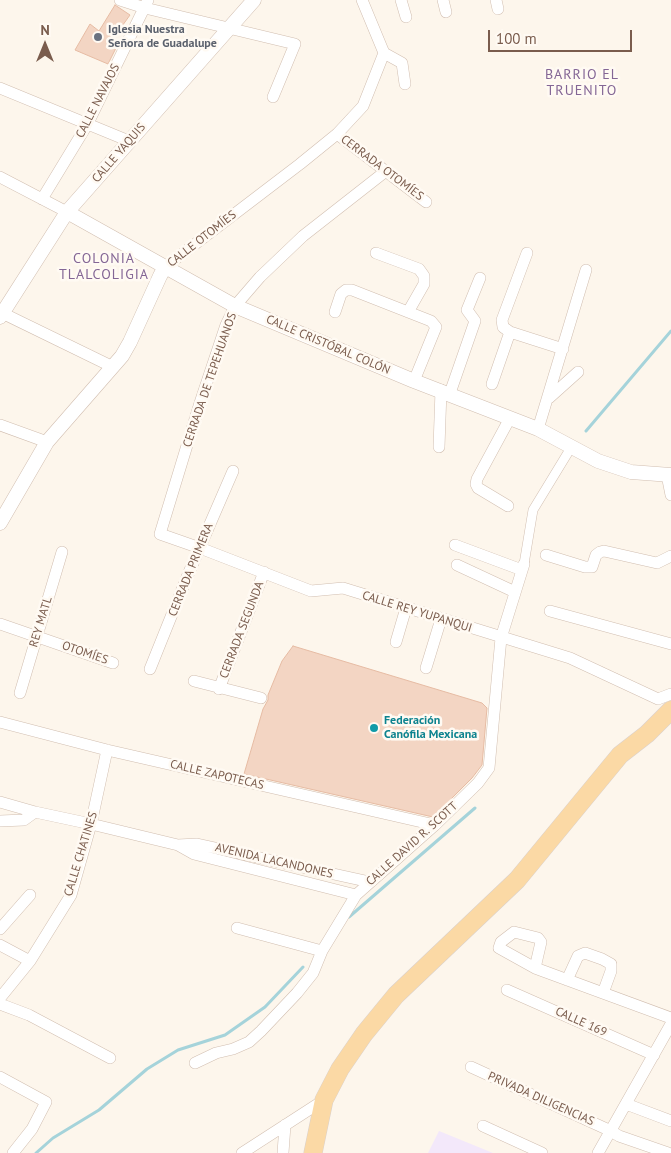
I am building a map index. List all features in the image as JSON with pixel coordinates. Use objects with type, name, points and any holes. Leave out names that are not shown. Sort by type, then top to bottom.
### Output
[{"type":"main road","points":[[314,1153],[324,1100],[352,1050],[378,1016],[517,880],[620,755],[647,734],[671,710]]},
{"type":"main road","points":[[647,734],[671,721]]},
{"type":"street","points":[[120,0],[146,4],[229,28],[295,44],[273,97]]},
{"type":"street","name":"CALLE YAQUIS","points":[[1,314],[67,212],[254,0]]},
{"type":"street","points":[[362,0],[384,53],[402,63],[405,84]]},
{"type":"street","points":[[401,0],[406,17]]},
{"type":"street","points":[[443,0],[446,12]]},
{"type":"street","name":"CALLE NAVAJOS","points":[[42,199],[87,125],[146,4]]},
{"type":"street","name":"CALLE OTOMÍES","points":[[0,523],[47,442],[113,367],[130,342],[165,266],[337,134],[363,106],[384,53]]},
{"type":"street","points":[[0,88],[129,141]]},
{"type":"street","name":"CERRADA OTOMÍES","points":[[337,134],[426,202]]},
{"type":"street","name":"CERRADA DE TEPEHUANOS","points":[[160,534],[199,406],[226,325],[235,306],[260,277],[303,236],[386,171]]},
{"type":"street","name":"CALLE CRISTÓBAL COLÓN","points":[[1,180],[67,212],[235,306],[538,429],[598,461],[631,472],[669,475]]},
{"type":"street","points":[[376,253],[419,269],[424,276],[424,284],[408,312]]},
{"type":"street","points":[[527,253],[502,320],[503,327],[510,332],[563,349]]},
{"type":"street","points":[[538,429],[586,270]]},
{"type":"street","points":[[439,447],[445,392],[475,321],[467,310],[480,278]]},
{"type":"street","points":[[335,312],[341,294],[346,290],[352,290],[431,321],[436,327],[414,380]]},
{"type":"street","points":[[1,314],[113,367]]},
{"type":"street","points":[[492,384],[510,332]]},
{"type":"street","points":[[548,400],[578,372]]},
{"type":"street","points":[[508,506],[478,488],[476,484],[510,418]]},
{"type":"street","points":[[0,426],[47,442]]},
{"type":"street","points":[[455,545],[523,567],[533,510],[572,446]]},
{"type":"street","name":"CERRADA PRIMERA","points":[[150,669],[232,471]]},
{"type":"street","points":[[669,475],[671,495]]},
{"type":"street","name":"CALLE REY YUPANQUI","points":[[160,534],[311,591],[343,588],[570,658],[658,699],[671,694]]},
{"type":"street","points":[[546,555],[585,567],[592,567],[596,554],[604,551],[656,563],[671,556]]},
{"type":"street","name":"REY MATL","points":[[20,693],[62,552]]},
{"type":"street","points":[[457,565],[515,592]]},
{"type":"street","name":"CALLE DAVID R. SCOTT","points":[[195,1063],[249,1042],[297,993],[313,973],[322,951],[356,895],[435,825],[478,783],[489,768],[501,638],[523,567]]},
{"type":"street","name":"CERRADA SEGUNDA","points":[[219,689],[264,572]]},
{"type":"street","points":[[396,642],[406,608]]},
{"type":"street","points":[[550,611],[671,644]]},
{"type":"street","points":[[426,668],[441,619]]},
{"type":"street","name":"OTOMÍES","points":[[0,624],[113,663]]},
{"type":"street","name":"CERRADA SEGUNDA","points":[[194,681],[219,689],[261,698]]},
{"type":"street","name":"CALLE ZAPOTECAS","points":[[0,722],[107,750],[435,825]]},
{"type":"street","name":"CALLE CHATINES","points":[[0,998],[30,961],[71,895],[91,824],[107,750]]},
{"type":"street","name":"AVENIDA LACANDONES","points":[[2,806],[91,824],[178,845],[194,854],[356,895]]},
{"type":"street","points":[[0,821],[24,820],[35,812]]},
{"type":"street","name":"AVENIDA LACANDONES","points":[[178,845],[197,844],[370,882]]},
{"type":"street","points":[[225,862],[228,850]]},
{"type":"street","points":[[272,874],[276,861]]},
{"type":"street","points":[[310,884],[314,870]]},
{"type":"street","points":[[0,929],[30,895]]},
{"type":"street","points":[[237,928],[322,951]]},
{"type":"street","points":[[0,945],[30,961]]},
{"type":"street","points":[[567,980],[578,956],[585,953],[602,959],[611,964],[611,971],[603,993]]},
{"type":"street","points":[[535,968],[671,1018]]},
{"type":"street","name":"CALLE 169","points":[[507,990],[654,1054]]},
{"type":"street","points":[[0,1004],[29,1016],[110,1058]]},
{"type":"street","points":[[598,1153],[671,1024]]},
{"type":"street","name":"PRIVADA DILIGENCIAS","points":[[471,1067],[620,1136],[668,1153]]},
{"type":"street","points":[[0,1076],[46,1102],[32,1129],[13,1153]]},
{"type":"street","points":[[242,1153],[324,1100]]},
{"type":"street","points":[[626,1104],[671,1121]]},
{"type":"street","points":[[283,1153],[285,1125]]},
{"type":"street","points":[[484,1126],[542,1153]]},
{"type":"shaded area","points":[[439,1131],[493,1153],[428,1153]]},
{"type":"building","name":"Iglesia Nuestra Señora de Guadalupe","points":[[115,5],[130,15],[110,43],[116,48],[108,64],[75,50],[90,24],[99,31]]},
{"type":"building","name":"Federación Canófila Mexicana","points":[[293,646],[482,703],[487,708],[482,765],[472,778],[433,817],[244,774],[268,695],[282,661]]},
{"type":"waterway","points":[[586,431],[671,331]]},
{"type":"waterway","points":[[349,917],[475,808]]},
{"type":"waterway","points":[[36,1153],[53,1138],[99,1110],[147,1069],[178,1050],[225,1035],[265,1007],[303,967]]},
{"type":"place","name":"Iglesia Nuestra Señora de Guadalupe","points":[[98,37]]},
{"type":"place","name":"Federación Canófila Mexicana","points":[[374,728]]},
{"type":"district","name":"BARRIO EL TRUENITO","points":[[582,84]]},
{"type":"district","name":"COLONIA TLALCOLIGIA","points":[[104,268]]}]
